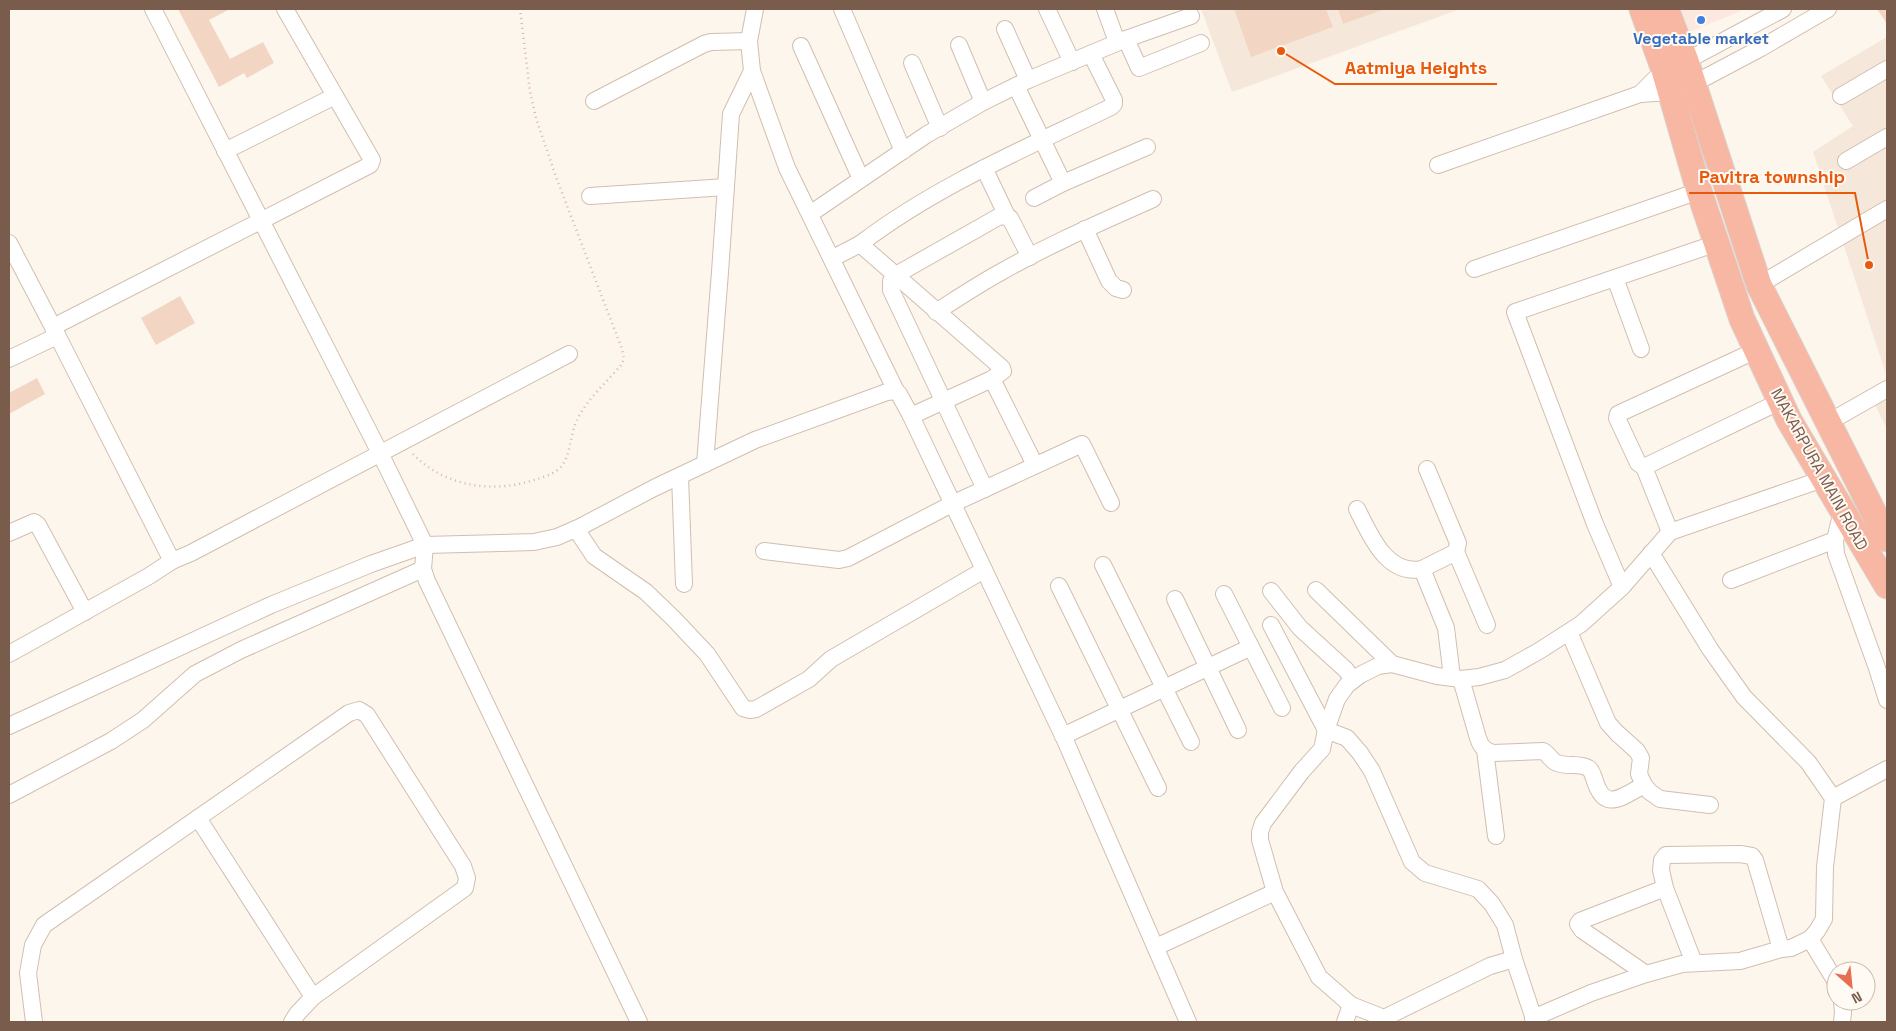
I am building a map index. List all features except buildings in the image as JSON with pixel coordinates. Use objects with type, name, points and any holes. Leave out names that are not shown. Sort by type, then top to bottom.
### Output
[{"type":"highway","name":"MAKARPURA MAIN ROAD","points":[[1642,9],[1678,77],[1759,285],[1887,540]]},
{"type":"highway","name":"MAKARPURA MAIN ROAD","points":[[1666,9],[1699,192],[1742,319],[1789,420],[1887,586]]},
{"type":"street","points":[[153,9],[380,452],[425,545],[422,569],[639,1022]]},
{"type":"street","points":[[9,359],[55,331],[370,165],[372,162],[284,9]]},
{"type":"street","points":[[755,9],[749,41],[752,72],[788,168],[896,391],[911,416],[1063,736],[1188,1022]]},
{"type":"street","points":[[842,9],[902,151]]},
{"type":"street","points":[[1047,9],[1072,62]]},
{"type":"street","points":[[1105,9],[1121,40],[1139,68],[1201,43]]},
{"type":"street","points":[[1640,94],[1678,77],[1783,9]]},
{"type":"street","points":[[1438,165],[1640,94],[1678,77],[1761,48],[1828,9]]},
{"type":"street","points":[[810,214],[902,151],[983,102],[1121,40],[1191,16]]},
{"type":"street","points":[[1005,29],[1042,140],[1063,183]]},
{"type":"street","points":[[594,101],[704,44],[711,42],[749,41]]},
{"type":"street","points":[[802,46],[861,179]]},
{"type":"street","points":[[959,46],[983,102]]},
{"type":"street","points":[[833,258],[860,244],[890,221],[964,178],[1111,107],[1114,104],[1091,54]]},
{"type":"street","points":[[912,63],[940,128]]},
{"type":"street","points":[[1841,96],[1887,69]]},
{"type":"street","points":[[705,464],[731,114],[752,72]]},
{"type":"street","points":[[225,150],[335,96]]},
{"type":"street","points":[[1846,162],[1887,137]]},
{"type":"street","points":[[1034,198],[1063,183],[1147,147]]},
{"type":"street","points":[[984,168],[1007,216],[1010,218],[1030,257]]},
{"type":"street","points":[[590,196],[726,187]]},
{"type":"street","points":[[1474,269],[1699,192]]},
{"type":"street","points":[[936,312],[1030,257],[1085,229],[1153,199]]},
{"type":"street","points":[[1759,285],[1887,210]]},
{"type":"street","points":[[985,489],[891,290],[891,281],[894,276],[1000,216],[1007,216]]},
{"type":"street","points":[[1085,229],[1109,281],[1116,288],[1123,290]]},
{"type":"street","points":[[9,243],[172,561]]},
{"type":"street","points":[[1622,587],[1594,524],[1515,314],[1517,310],[1717,243]]},
{"type":"street","points":[[860,244],[894,276],[1002,368],[1003,371],[992,379],[911,416]]},
{"type":"street","points":[[1615,278],[1642,350]]},
{"type":"street","points":[[1670,532],[1644,467],[1638,463],[1616,418],[1618,414],[1757,350]]},
{"type":"street","points":[[9,654],[149,576],[172,561],[569,354]]},
{"type":"street","points":[[992,379],[1035,465]]},
{"type":"street","points":[[1829,422],[1887,389]]},
{"type":"street","points":[[9,726],[271,605],[371,564],[425,545],[534,542],[557,537],[755,440],[887,392],[896,391]]},
{"type":"street","points":[[1644,467],[1781,401]]},
{"type":"street","points":[[764,551],[839,560],[862,551],[952,504],[1082,444],[1111,503]]},
{"type":"street","points":[[1427,469],[1458,543],[1456,552],[1487,625]]},
{"type":"street","points":[[680,476],[684,584]]},
{"type":"street","points":[[1514,959],[1490,966],[1386,1020],[1351,1005],[1319,978],[1275,892],[1260,840],[1260,832],[1263,823],[1302,771],[1322,749],[1326,730],[1337,699],[1353,680],[1378,666],[1392,664],[1437,676],[1456,678],[1479,677],[1505,670],[1581,624],[1622,587],[1670,532],[1823,479]]},
{"type":"street","points":[[1357,509],[1384,556],[1399,566],[1415,570],[1422,569],[1456,552]]},
{"type":"street","points":[[1842,511],[1835,540],[1836,554],[1887,700]]},
{"type":"street","points":[[9,533],[29,523],[34,522],[38,524],[85,612]]},
{"type":"street","points":[[576,529],[594,556],[646,592],[674,619],[707,654],[743,708],[750,710],[809,679],[831,659],[984,570]]},
{"type":"street","points":[[1731,580],[1835,540]]},
{"type":"street","points":[[1271,625],[1326,730],[1347,738],[1372,771],[1412,862],[1424,873],[1478,889],[1492,904],[1505,925],[1534,1020],[1591,993],[1646,974],[1682,964],[1740,961],[1781,949],[1791,948],[1810,939],[1824,919],[1825,867],[1833,798],[1808,762],[1744,697],[1705,641],[1652,553]]},
{"type":"street","points":[[1103,566],[1191,742]]},
{"type":"street","points":[[9,795],[111,740],[143,720],[195,674],[250,646],[422,569]]},
{"type":"street","points":[[1422,569],[1446,628],[1456,678],[1481,746],[1485,750],[1493,753],[1543,750],[1547,752],[1554,762],[1585,767],[1592,771],[1597,791],[1602,797],[1610,800],[1620,798],[1644,785]]},
{"type":"street","points":[[1059,586],[1158,788]]},
{"type":"street","points":[[1316,590],[1392,664]]},
{"type":"street","points":[[1271,591],[1284,605],[1300,628],[1346,670],[1353,680]]},
{"type":"street","points":[[1224,594],[1282,708]]},
{"type":"street","points":[[1175,599],[1238,730]]},
{"type":"street","points":[[1569,632],[1608,723],[1637,751],[1641,758],[1639,774],[1644,785],[1660,799],[1710,805]]},
{"type":"street","points":[[1063,736],[1251,647]]},
{"type":"street","points":[[34,1022],[28,973],[33,945],[44,925],[349,713],[359,710],[368,714],[463,866],[467,878],[464,888],[313,997],[292,1022]]},
{"type":"street","points":[[1485,750],[1496,836]]},
{"type":"street","points":[[1833,798],[1887,769]]},
{"type":"street","points":[[198,818],[313,997]]},
{"type":"street","points":[[1694,963],[1665,888],[1661,870],[1662,860],[1666,855],[1740,854],[1752,856],[1755,860],[1781,949]]},
{"type":"street","points":[[1646,974],[1582,930],[1578,924],[1580,921],[1665,888]]},
{"type":"street","points":[[1156,947],[1275,892]]},
{"type":"street","points":[[1810,939],[1826,965]]},
{"type":"street","points":[[1345,1022],[1351,1005]]},
{"type":"path","points":[[401,442],[420,462],[436,473],[483,487],[506,487],[550,475],[562,466],[578,418],[616,371],[624,358],[556,178],[536,118],[530,92],[520,9]]},
{"type":"shaded area","points":[[1201,9],[1460,9],[1232,92]]},
{"type":"shaded area","name":"Vegetable market","points":[[1680,9],[1746,9],[1689,32]]},
{"type":"shaded area","points":[[1887,37],[1887,377],[1813,152],[1853,126],[1821,76]]},
{"type":"shaded area","points":[[1887,388],[1887,429],[1871,397]]},
{"type":"place","name":"Vegetable market","points":[[1701,20]]},
{"type":"place","name":"Aatmiya Heights","points":[[1281,51]]},
{"type":"place","name":"Pavitra township","points":[[1869,265]]}]
